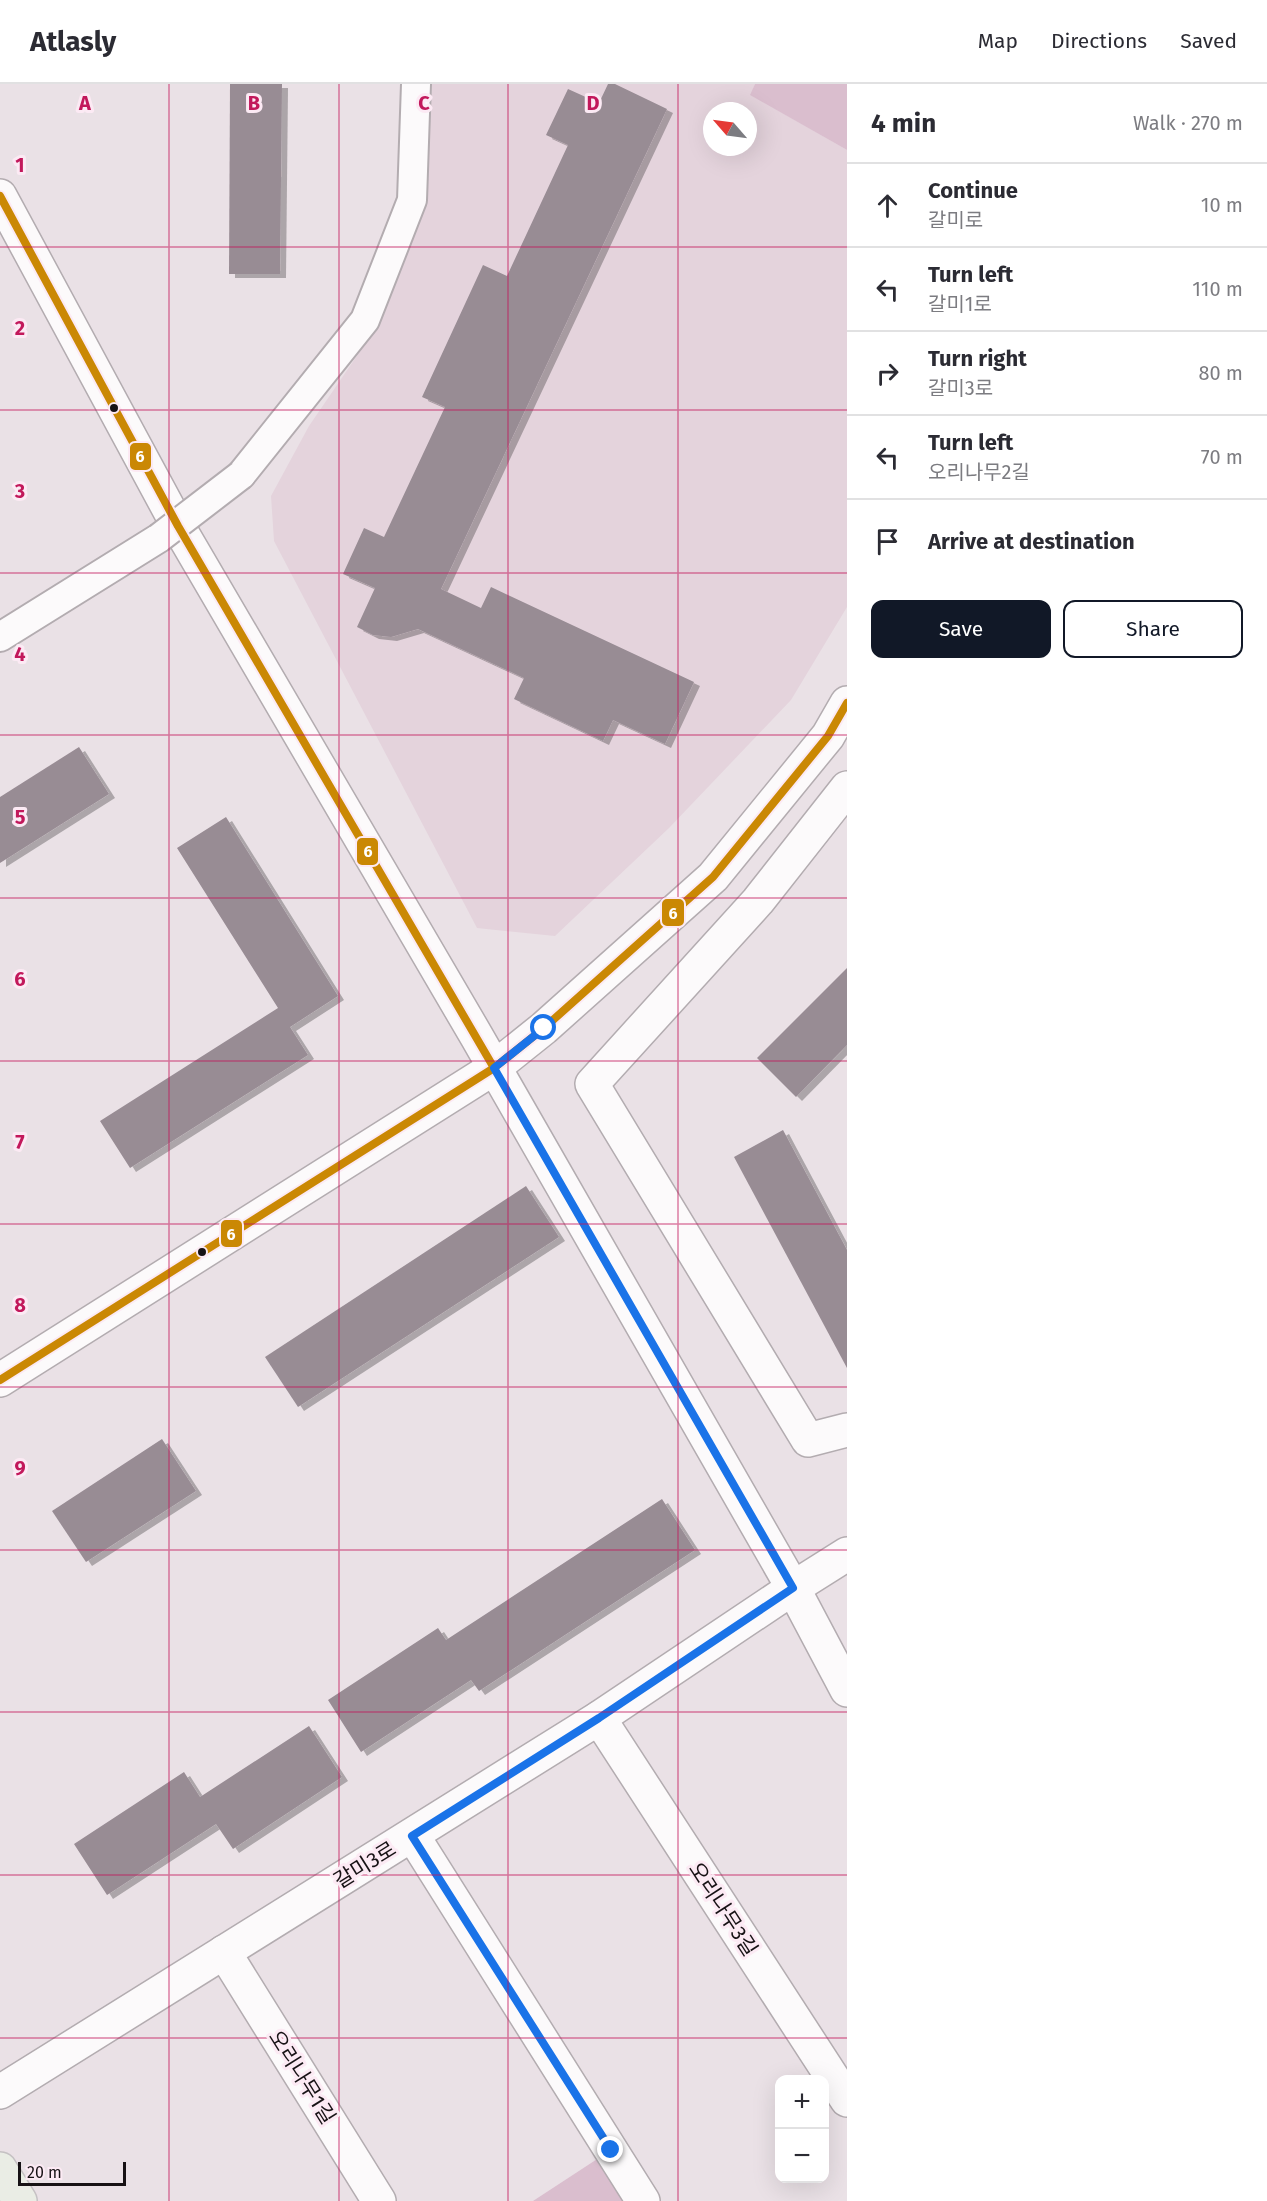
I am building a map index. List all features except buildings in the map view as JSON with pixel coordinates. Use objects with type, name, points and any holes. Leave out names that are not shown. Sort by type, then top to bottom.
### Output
[{"type":"main road","points":[[0,2169],[20,2201]]},
{"type":"street","points":[[0,637],[159,538],[241,475],[365,320],[412,200],[416,84]]},
{"type":"street","points":[[0,196],[178,526],[494,1068],[793,1588],[847,1690]]},
{"type":"street","points":[[0,1380],[494,1068],[544,1028],[713,877],[828,736],[847,703]]},
{"type":"street","points":[[847,788],[758,902],[592,1084],[808,1440],[847,1430]]},
{"type":"street","name":"갈미3로","points":[[0,2092],[599,1718],[847,1554]]},
{"type":"street","name":"오리나무3길","points":[[599,1718],[847,2100]]},
{"type":"street","points":[[412,1836],[643,2201]]},
{"type":"street","name":"오리나무1길","points":[[224,1952],[379,2201]]},
{"type":"shaded area","points":[[432,84],[755,84],[751,95],[847,150],[847,607],[791,700],[669,828],[555,936],[477,928],[274,541],[271,496],[309,426],[378,325],[422,212]]},
{"type":"shaded area","points":[[755,84],[847,84],[847,150],[750,95]]},
{"type":"shaded area","points":[[611,2150],[643,2201],[533,2201]]},
{"type":"transit line","name":"6","points":[[0,196],[178,526],[494,1068]]},
{"type":"transit line","name":"6","points":[[0,1380],[494,1068],[544,1028],[713,877],[828,736],[847,703]]},
{"type":"route","points":[[544,1028],[494,1068],[793,1588],[599,1718],[412,1836],[611,2150]]}]
